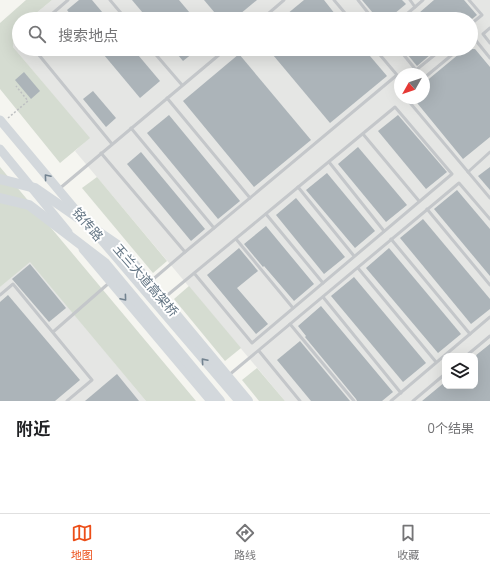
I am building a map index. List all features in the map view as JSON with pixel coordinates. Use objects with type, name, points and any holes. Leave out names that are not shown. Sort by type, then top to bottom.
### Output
[{"type":"main road","name":"铭传路","points":[[1,121],[58,190],[239,401]]},
{"type":"main road","name":"铭传路","points":[[0,150],[211,401]]},
{"type":"main road","name":"玉兰大道高架桥","points":[[0,179],[35,188],[119,246],[248,401]]},
{"type":"main road","name":"玉兰大道高架桥","points":[[0,198],[30,205],[104,263],[220,401]]},
{"type":"lane","points":[[54,12],[68,0]]},
{"type":"lane","points":[[110,0],[120,12]]},
{"type":"lane","points":[[270,12],[284,0]]},
{"type":"lane","points":[[334,0],[344,12]]},
{"type":"lane","points":[[358,0],[367,12]]},
{"type":"lane","points":[[410,0],[415,7]]},
{"type":"lane","points":[[409,12],[423,0]]},
{"type":"lane","points":[[470,0],[482,15],[478,18]]},
{"type":"lane","points":[[490,28],[483,34],[490,43]]},
{"type":"lane","points":[[478,43],[490,58]]},
{"type":"lane","points":[[40,56],[112,144]]},
{"type":"lane","points":[[157,56],[182,85]]},
{"type":"lane","points":[[58,190],[217,56]]},
{"type":"lane","points":[[142,288],[397,75],[382,56]]},
{"type":"lane","points":[[405,56],[416,70],[433,56]]},
{"type":"lane","points":[[430,73],[451,56]]},
{"type":"lane","points":[[167,98],[250,198]]},
{"type":"lane","points":[[411,104],[490,198]]},
{"type":"lane","points":[[156,305],[194,273],[395,107],[452,174],[252,343],[194,273]]},
{"type":"lane","points":[[131,128],[214,228]]},
{"type":"lane","points":[[363,134],[419,201]]},
{"type":"lane","points":[[468,172],[490,152]]},
{"type":"lane","points":[[101,153],[185,252]]},
{"type":"lane","points":[[329,162],[384,230]]},
{"type":"lane","points":[[222,381],[459,183],[490,219]]},
{"type":"lane","points":[[298,187],[354,256]]},
{"type":"lane","points":[[427,209],[490,285]]},
{"type":"lane","points":[[266,214],[323,282]]},
{"type":"lane","points":[[236,239],[293,308]]},
{"type":"lane","points":[[392,239],[470,334]]},
{"type":"lane","points":[[358,268],[436,362]]},
{"type":"lane","points":[[53,332],[110,282]]},
{"type":"lane","points":[[0,295],[13,284],[92,380],[67,401]]},
{"type":"lane","points":[[323,297],[401,393]]},
{"type":"lane","points":[[391,401],[490,316]]},
{"type":"lane","points":[[290,324],[354,401]]},
{"type":"lane","points":[[470,353],[490,336]]},
{"type":"lane","points":[[258,351],[300,401]]},
{"type":"lane","points":[[413,401],[442,377]]},
{"type":"path","points":[[1,121],[28,101],[16,86]]},
{"type":"shaded area","points":[[26,0],[52,0],[37,12],[12,12]]},
{"type":"shaded area","points":[[52,0],[490,0],[490,401],[285,401],[75,151],[89,138],[21,56],[478,56],[478,12],[37,12]]},
{"type":"shaded area","points":[[12,12],[12,56],[21,56],[90,138],[60,163],[0,89],[0,23]]},
{"type":"shaded area","points":[[0,167],[196,401],[146,401],[30,262],[0,287]]},
{"type":"shaded area","points":[[97,177],[167,261],[153,273],[82,188]]},
{"type":"shaded area","points":[[30,261],[146,401],[0,401],[0,287]]},
{"type":"shaded area","points":[[189,286],[241,348],[225,361],[174,299]]},
{"type":"shaded area","points":[[257,368],[285,401],[259,401],[242,380]]},
{"type":"building","points":[[79,0],[92,0],[102,12],[69,12],[67,10]]},
{"type":"building","points":[[132,0],[179,0],[189,12],[142,12]]},
{"type":"building","points":[[204,0],[257,0],[242,12],[214,12]]},
{"type":"building","points":[[304,0],[324,0],[333,12],[289,12]]},
{"type":"building","points":[[362,0],[402,0],[406,4],[396,12],[372,12]]},
{"type":"building","points":[[434,0],[464,0],[474,12],[420,12]]},
{"type":"building","points":[[478,53],[490,67],[490,137],[463,159],[418,104],[430,104],[430,78],[457,56],[478,56]]},
{"type":"building","points":[[105,56],[139,56],[160,81],[140,98]]},
{"type":"building","points":[[179,56],[189,56],[183,61]]},
{"type":"building","points":[[237,56],[241,56],[311,140],[254,187],[183,101]]},
{"type":"building","points":[[274,56],[370,56],[387,76],[330,123]]},
{"type":"building","points":[[409,56],[429,56],[417,66]]},
{"type":"building","points":[[24,72],[40,91],[31,99],[15,80]]},
{"type":"building","points":[[93,91],[116,118],[106,127],[83,99]]},
{"type":"building","points":[[169,115],[240,201],[218,219],[147,133]]},
{"type":"building","points":[[398,115],[447,172],[426,189],[378,131]]},
{"type":"building","points":[[358,147],[407,205],[386,222],[338,164]]},
{"type":"building","points":[[141,152],[205,229],[191,241],[127,164]]},
{"type":"building","points":[[490,167],[490,190],[478,176]]},
{"type":"building","points":[[327,173],[375,231],[355,248],[306,190]]},
{"type":"building","points":[[457,190],[490,229],[490,276],[434,209]]},
{"type":"building","points":[[296,198],[345,257],[324,274],[276,215]]},
{"type":"building","points":[[423,219],[490,299],[490,309],[471,324],[400,238]]},
{"type":"building","points":[[266,226],[314,284],[294,301],[244,244]]},
{"type":"building","points":[[239,248],[258,271],[237,288],[268,324],[256,334],[207,275]]},
{"type":"building","points":[[389,248],[461,334],[438,353],[366,268]]},
{"type":"building","points":[[30,264],[66,308],[49,322],[12,279]]},
{"type":"building","points":[[354,277],[426,363],[403,382],[331,296]]},
{"type":"building","points":[[8,295],[80,380],[55,401],[0,401],[0,302]]},
{"type":"building","points":[[321,306],[393,392],[382,401],[357,401],[305,337],[306,336],[298,326]]},
{"type":"building","points":[[300,341],[350,401],[311,401],[277,360]]},
{"type":"building","points":[[490,344],[490,401],[422,401],[442,384],[442,389],[478,389],[478,354]]},
{"type":"building","points":[[117,374],[139,401],[85,401]]}]
